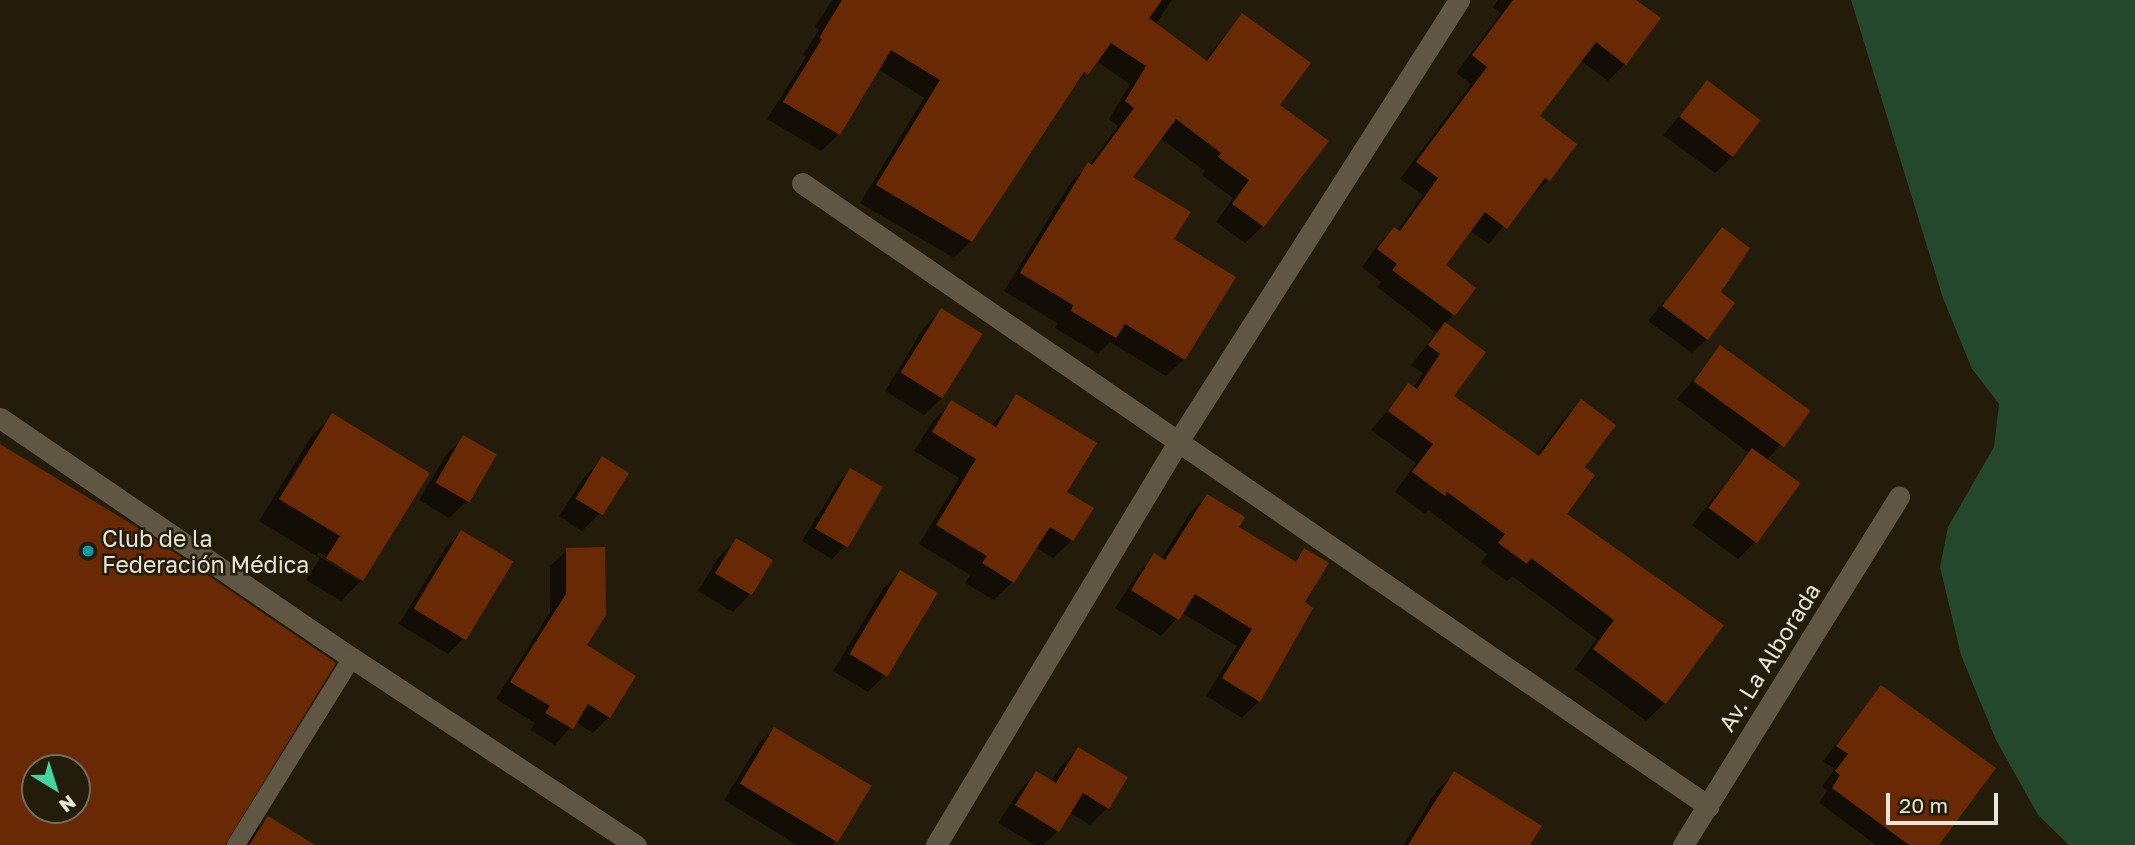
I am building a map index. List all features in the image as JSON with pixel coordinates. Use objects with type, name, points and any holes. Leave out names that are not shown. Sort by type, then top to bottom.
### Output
[{"type":"street","points":[[936,845],[1179,440],[1459,0]]},
{"type":"street","points":[[802,183],[1708,806]]},
{"type":"street","points":[[0,418],[352,659],[636,845]]},
{"type":"street","name":"Av. La Alborada","points":[[1683,845],[1899,497]]},
{"type":"lane","points":[[236,845],[352,659]]},
{"type":"green space","points":[[1851,0],[2135,0],[2135,845],[2069,845],[2038,815],[1996,740],[1961,655],[1940,567],[1948,527],[1994,447],[1999,404],[1972,369],[1943,298]]},
{"type":"building","points":[[842,0],[1162,0],[1149,18],[1207,61],[1242,13],[1311,63],[1280,105],[1329,141],[1264,227],[1232,204],[1249,180],[1218,157],[1221,153],[1176,119],[1133,177],[1191,212],[1174,239],[1236,277],[1185,360],[1125,324],[1116,338],[1071,311],[1073,305],[1020,273],[1088,162],[1092,165],[1134,108],[1125,101],[1146,66],[1111,43],[1088,75],[1084,72],[972,242],[876,185],[940,80],[891,50],[840,135],[783,102],[822,39],[819,38]]},
{"type":"building","points":[[1513,0],[1636,0],[1661,18],[1626,65],[1596,42],[1540,116],[1577,144],[1550,181],[1545,178],[1507,229],[1485,212],[1446,265],[1476,288],[1455,316],[1392,270],[1397,264],[1377,249],[1394,227],[1400,231],[1438,178],[1416,162],[1487,67],[1472,55]]},
{"type":"building","points":[[1707,80],[1761,120],[1733,157],[1679,117]]},
{"type":"building","points":[[1722,227],[1750,248],[1721,292],[1735,303],[1708,340],[1662,306]]},
{"type":"building","points":[[941,308],[983,334],[942,398],[901,372]]},
{"type":"building","points":[[1445,322],[1486,352],[1454,396],[1539,456],[1581,399],[1616,425],[1585,467],[1595,475],[1567,514],[1724,625],[1666,704],[1593,649],[1614,620],[1531,558],[1527,564],[1498,543],[1505,534],[1447,492],[1445,496],[1412,472],[1433,444],[1388,411],[1408,383],[1417,389],[1440,354],[1428,345]]},
{"type":"building","points":[[1720,345],[1811,411],[1784,447],[1694,381]]},
{"type":"building","points":[[1016,394],[1097,443],[1067,492],[1094,508],[1073,541],[1050,527],[1014,583],[982,563],[987,556],[936,525],[976,459],[932,432],[951,400],[996,427]]},
{"type":"building","points":[[332,413],[430,473],[363,581],[326,558],[340,536],[279,499]]},
{"type":"building","points":[[463,435],[497,454],[469,502],[436,483]]},
{"type":"building","name":"Club de la Federación Médica","points":[[0,444],[143,531],[336,663],[225,845],[0,845]]},
{"type":"building","points":[[1752,448],[1801,483],[1757,543],[1709,508]]},
{"type":"building","points":[[602,456],[629,473],[603,515],[576,498]]},
{"type":"building","points":[[850,468],[883,487],[848,548],[815,529]]},
{"type":"building","points":[[1207,494],[1245,517],[1239,527],[1296,562],[1304,548],[1329,563],[1305,602],[1313,608],[1260,702],[1222,678],[1252,629],[1195,594],[1179,620],[1131,590],[1154,553],[1165,560]]},
{"type":"building","points":[[461,530],[513,561],[466,640],[414,609]]},
{"type":"building","points":[[736,538],[773,560],[752,595],[715,573]]},
{"type":"building","points":[[605,547],[606,615],[587,645],[636,676],[610,718],[588,704],[573,729],[545,713],[550,706],[510,682],[566,594],[566,548]]},
{"type":"building","points":[[900,570],[938,593],[887,677],[850,654]]},
{"type":"building","points":[[1881,685],[1996,768],[1939,845],[1909,845],[1832,788],[1840,775],[1835,771],[1848,754],[1836,746]]},
{"type":"building","points":[[774,727],[872,786],[838,842],[740,784]]},
{"type":"building","points":[[1078,747],[1128,777],[1109,809],[1083,793],[1059,832],[1015,805],[1036,771],[1056,783]]},
{"type":"building","points":[[1454,771],[1542,826],[1530,845],[1408,845]]},
{"type":"building","points":[[268,816],[315,845],[249,845]]},
{"type":"place","name":"Club de la Federación Médica","points":[[88,551]]}]
